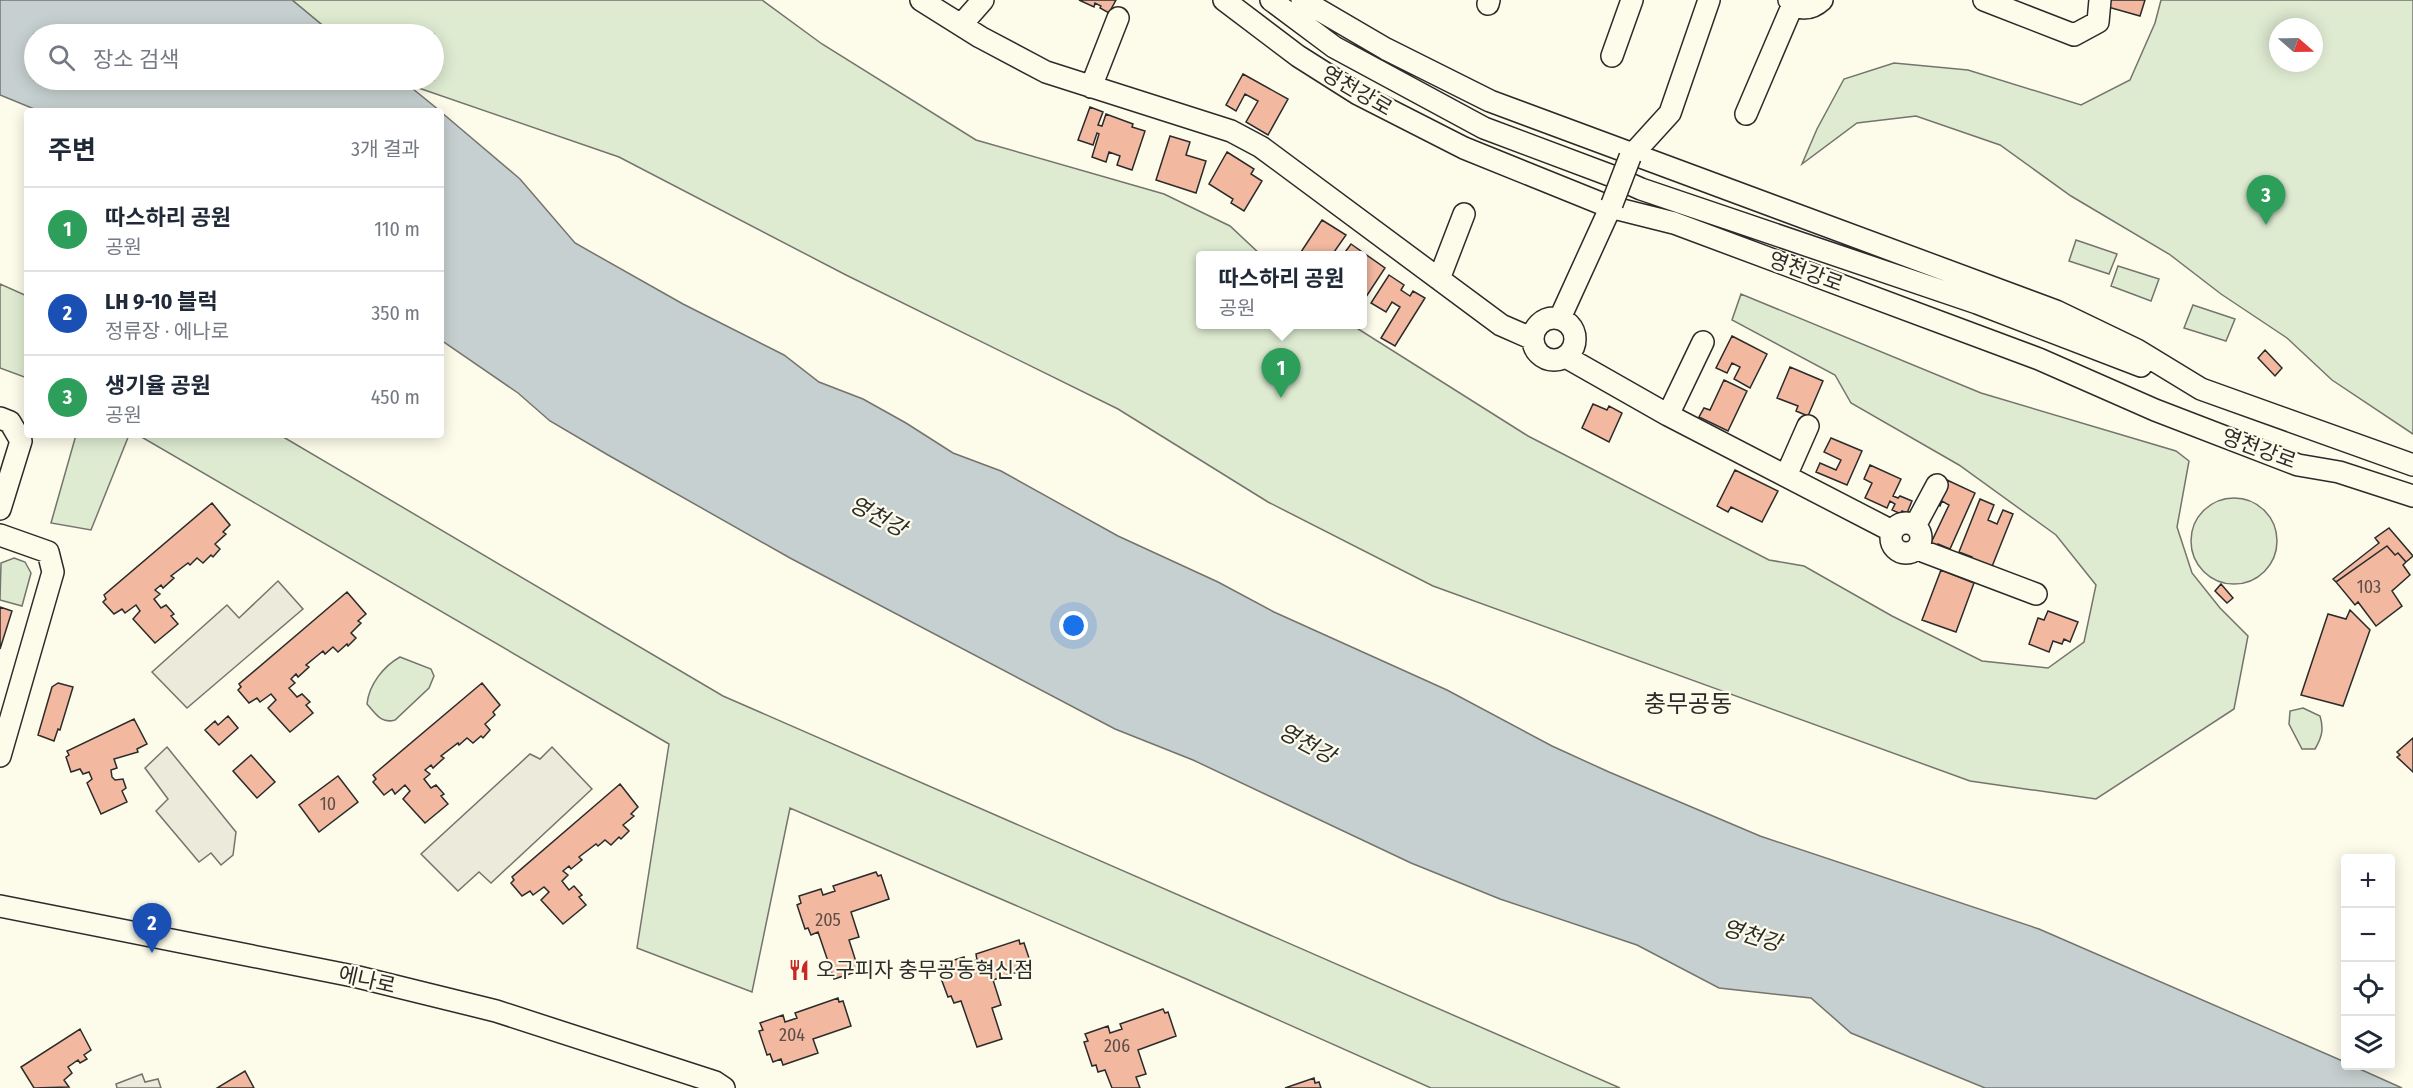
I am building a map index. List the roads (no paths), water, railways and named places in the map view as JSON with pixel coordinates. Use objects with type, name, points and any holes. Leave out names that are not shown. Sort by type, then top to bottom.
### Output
[{"type":"street","points":[[921,0],[1046,72],[1231,131],[1260,147],[1501,325],[1533,339]]},
{"type":"street","points":[[961,25],[983,0]]},
{"type":"street","name":"영천강로","points":[[1224,0],[1298,56],[1358,94],[1464,148],[1611,206],[1674,223],[2028,355],[2155,410],[2298,465],[2339,472],[2413,496]]},
{"type":"street","name":"영천강로","points":[[1271,0],[1334,48],[1484,128],[1641,189],[1977,303],[2201,389],[2413,465]]},
{"type":"street","name":"영천강로","points":[[1302,0],[1386,49],[1490,101],[2056,311],[2137,350],[2201,389]]},
{"type":"street","points":[[1612,56],[1632,0]]},
{"type":"street","points":[[1560,318],[1611,206],[1631,155],[1670,113],[1708,0]]},
{"type":"street","points":[[1746,114],[1791,2],[1807,8],[1822,0]]},
{"type":"street","points":[[1984,0],[2074,34],[2098,22],[2100,0]]},
{"type":"street","points":[[1091,87],[1118,18]]},
{"type":"street","points":[[1439,279],[1464,214]]},
{"type":"street","points":[[1560,318],[1571,326],[1576,339],[1571,352],[1566,357],[1554,360],[1541,356],[1533,339],[1537,326],[1548,319],[1560,318]]},
{"type":"street","points":[[1668,415],[1703,342]]},
{"type":"street","points":[[1566,357],[1668,415],[1892,531]]},
{"type":"street","points":[[0,418],[10,422],[21,441],[0,509]]},
{"type":"street","points":[[1786,476],[1808,426]]},
{"type":"street","points":[[1915,526],[1937,485]]},
{"type":"street","points":[[1902,523],[1915,526],[1919,529],[1922,538],[1918,548],[1910,553],[1900,553],[1892,546],[1892,531],[1902,523]]},
{"type":"street","points":[[0,535],[48,552],[53,572],[0,756]]},
{"type":"street","points":[[1918,548],[2036,594]]},
{"type":"street","name":"에나로","points":[[0,906],[358,977],[496,1011],[715,1082],[724,1088]]},
{"type":"water","points":[[0,0],[292,0],[321,24],[24,24],[24,90],[414,90],[436,108],[32,108],[0,95]]},
{"type":"water","name":"영천강","points":[[444,115],[520,179],[575,243],[683,304],[784,355],[819,382],[863,399],[953,453],[1001,471],[1118,536],[1218,582],[1274,612],[1447,690],[1552,746],[1609,772],[1760,836],[2039,929],[2341,1060],[2341,1070],[2362,1070],[2402,1088],[1985,1088],[1851,1033],[1811,998],[1719,988],[1637,945],[1500,899],[1411,863],[1193,760],[1115,729],[790,558],[550,421],[518,393],[444,342]]},
{"type":"place","name":"생기율 공원","points":[[2266,225]]},
{"type":"place","name":"따스하리 공원","points":[[1281,398]]},
{"type":"place","name":"LH 9-10 블럭","points":[[152,953]]},
{"type":"place","name":"오구피자 충무공동혁신점","points":[[799,970]]},
{"type":"district","name":"충무공동","points":[[1688,704]]}]
